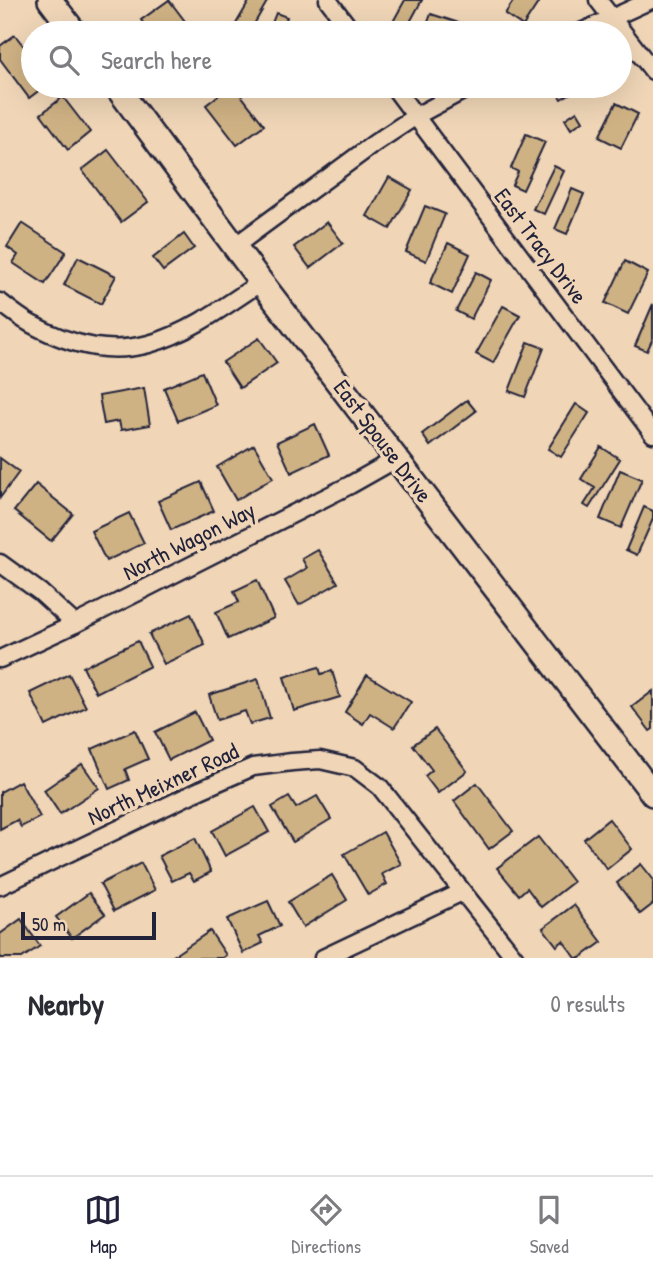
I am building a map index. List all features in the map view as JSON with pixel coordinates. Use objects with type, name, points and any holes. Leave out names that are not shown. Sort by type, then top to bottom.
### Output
[{"type":"street","points":[[50,0],[66,21]]},
{"type":"street","points":[[328,0],[344,21]]},
{"type":"street","points":[[598,0],[612,19]]},
{"type":"street","points":[[607,21],[651,0]]},
{"type":"street","points":[[632,44],[653,71]]},
{"type":"street","name":"East Spouse Drive","points":[[125,98],[261,282],[650,784]]},
{"type":"street","name":"East Tracy Drive","points":[[402,98],[653,434]]},
{"type":"street","points":[[236,246],[375,143],[450,98]]},
{"type":"street","points":[[0,302],[29,323],[67,341],[101,349],[128,349],[153,344],[181,332],[214,314],[261,282]]},
{"type":"street","name":"North Wagon Way","points":[[0,659],[350,485],[396,458]]},
{"type":"street","points":[[0,563],[40,592],[75,624]]},
{"type":"street","name":"North Meixner Road","points":[[0,886],[253,767],[320,760],[355,768],[380,787],[515,958]]},
{"type":"street","points":[[323,958],[462,892]]},
{"type":"building","points":[[169,0],[185,21],[142,21]]},
{"type":"building","points":[[250,0],[268,0],[256,21],[238,21]]},
{"type":"building","points":[[405,0],[422,0],[411,21],[393,21]]},
{"type":"building","points":[[514,0],[540,0],[526,21],[516,21],[505,14]]},
{"type":"building","points":[[276,13],[287,17],[286,21],[273,21]]},
{"type":"building","points":[[431,14],[453,21],[428,21]]},
{"type":"building","points":[[15,35],[21,43],[21,87],[0,59],[0,46]]},
{"type":"building","points":[[64,98],[90,132],[68,150],[41,114]]},
{"type":"building","points":[[215,98],[243,98],[264,125],[237,145],[206,105]]},
{"type":"building","points":[[616,103],[638,114],[621,148],[599,137]]},
{"type":"building","points":[[577,111],[583,121],[571,129],[565,119]]},
{"type":"building","points":[[526,134],[545,142],[523,190],[512,185],[518,172],[511,168]]},
{"type":"building","points":[[108,150],[148,202],[121,222],[82,170]]},
{"type":"building","points":[[554,166],[564,171],[544,214],[533,209]]},
{"type":"building","points":[[389,177],[412,190],[390,229],[367,216]]},
{"type":"building","points":[[572,189],[584,194],[567,234],[555,229]]},
{"type":"building","points":[[425,206],[445,214],[426,261],[406,252]]},
{"type":"building","points":[[327,222],[343,243],[310,268],[294,247]]},
{"type":"building","points":[[22,223],[66,252],[45,284],[13,263],[18,255],[7,247]]},
{"type":"building","points":[[184,234],[194,248],[163,271],[153,258]]},
{"type":"building","points":[[448,243],[470,254],[452,294],[430,283]]},
{"type":"building","points":[[78,257],[116,276],[101,304],[64,285]]},
{"type":"building","points":[[625,261],[648,273],[628,314],[605,303]]},
{"type":"building","points":[[476,272],[491,280],[471,319],[456,311]]},
{"type":"building","points":[[653,304],[653,338],[647,351],[635,346]]},
{"type":"building","points":[[503,306],[520,315],[493,363],[476,354]]},
{"type":"building","points":[[259,338],[277,363],[240,388],[223,362]]},
{"type":"building","points":[[528,342],[544,348],[525,397],[509,391]]},
{"type":"building","points":[[202,372],[216,405],[178,421],[164,388]]},
{"type":"building","points":[[144,388],[150,425],[121,430],[119,421],[104,424],[99,396]]},
{"type":"building","points":[[467,400],[476,411],[430,446],[422,434]]},
{"type":"building","points":[[576,404],[589,413],[561,457],[548,449]]},
{"type":"building","points":[[315,424],[329,455],[291,473],[277,442]]},
{"type":"building","points":[[254,445],[273,478],[236,500],[217,467]]},
{"type":"building","points":[[601,447],[620,459],[589,508],[584,505],[595,488],[581,479]]},
{"type":"building","points":[[0,458],[19,472],[0,498]]},
{"type":"building","points":[[620,470],[642,479],[621,528],[600,519]]},
{"type":"building","points":[[201,482],[214,511],[171,530],[158,501]]},
{"type":"building","points":[[36,484],[73,514],[51,541],[14,511]]},
{"type":"building","points":[[644,507],[653,511],[653,519],[637,555],[626,550]]},
{"type":"building","points":[[129,513],[144,543],[106,561],[91,531]]},
{"type":"building","points":[[318,550],[338,583],[299,605],[285,581],[307,568],[302,559]]},
{"type":"building","points":[[257,580],[274,618],[228,639],[216,612],[239,602],[234,591]]},
{"type":"building","points":[[191,614],[205,645],[164,664],[149,634]]},
{"type":"building","points":[[138,641],[150,666],[96,693],[83,667]]},
{"type":"building","points":[[319,667],[321,674],[332,671],[340,697],[294,711],[284,677]]},
{"type":"building","points":[[69,674],[86,707],[46,726],[30,693]]},
{"type":"building","points":[[367,675],[411,702],[394,728],[370,713],[363,724],[345,712]]},
{"type":"building","points":[[258,679],[270,718],[250,724],[245,711],[217,720],[209,695]]},
{"type":"building","points":[[653,691],[653,729],[650,731],[632,707]]},
{"type":"building","points":[[195,712],[209,740],[169,760],[155,732]]},
{"type":"building","points":[[435,729],[467,771],[438,793],[425,776],[432,770],[413,745]]},
{"type":"building","points":[[135,730],[148,759],[125,769],[129,780],[109,789],[92,749]]},
{"type":"building","points":[[82,764],[99,788],[60,814],[44,790]]},
{"type":"building","points":[[20,781],[40,817],[21,827],[17,820],[0,829],[0,792]]},
{"type":"building","points":[[477,783],[513,831],[489,849],[454,801]]},
{"type":"building","points":[[317,796],[331,819],[293,842],[272,807],[289,797],[296,808]]},
{"type":"building","points":[[255,807],[269,832],[225,856],[212,831]]},
{"type":"building","points":[[609,819],[632,849],[607,869],[584,839]]},
{"type":"building","points":[[383,832],[401,864],[382,874],[387,884],[368,895],[344,854]]},
{"type":"building","points":[[538,837],[573,882],[541,907],[527,888],[519,895],[497,868]]},
{"type":"building","points":[[195,838],[211,872],[194,881],[189,873],[172,881],[159,856]]},
{"type":"building","points":[[141,863],[155,890],[114,911],[100,884]]},
{"type":"building","points":[[641,864],[653,879],[653,904],[640,914],[617,883]]},
{"type":"building","points":[[332,875],[347,900],[303,927],[288,902]]},
{"type":"building","points":[[89,893],[105,914],[72,938],[56,917]]},
{"type":"building","points":[[268,901],[280,926],[259,936],[263,943],[243,953],[227,919]]},
{"type":"building","points":[[574,905],[602,942],[580,958],[576,958],[563,941],[557,946],[543,928]]},
{"type":"building","points":[[21,919],[40,946],[22,958],[1,958],[0,934]]},
{"type":"building","points":[[210,931],[226,955],[222,958],[174,958],[173,956]]}]
